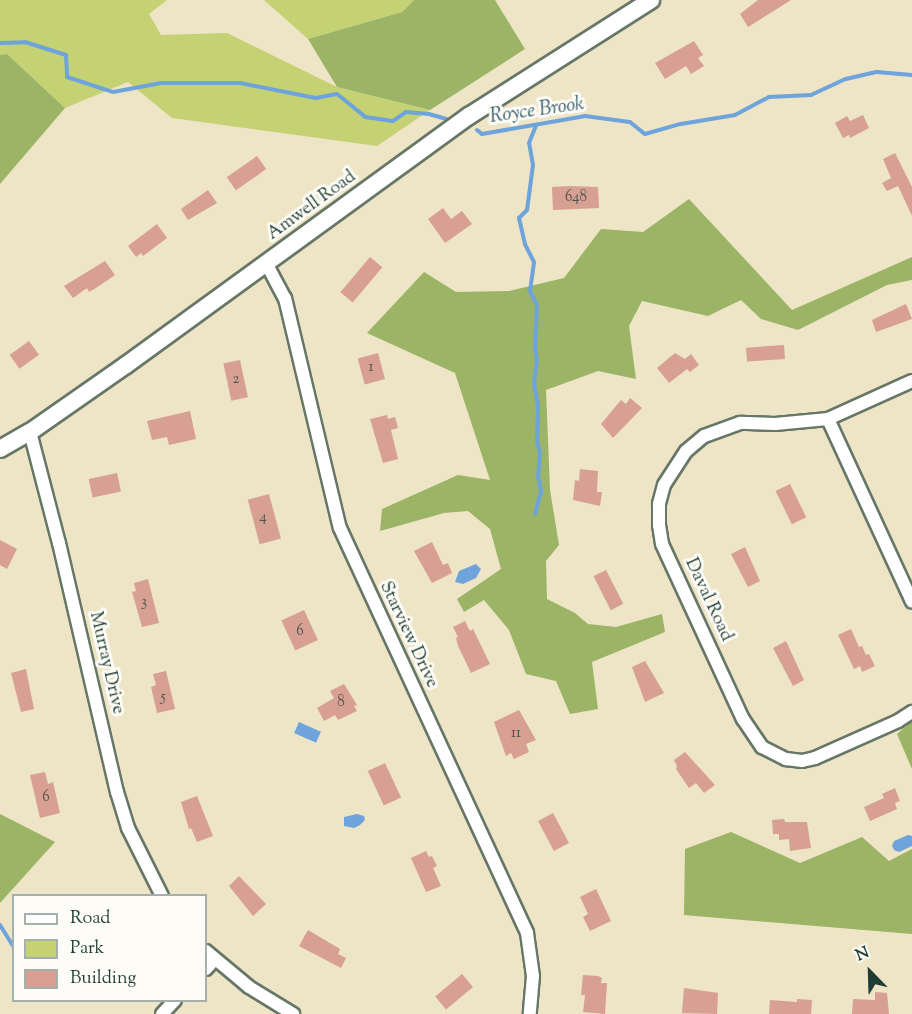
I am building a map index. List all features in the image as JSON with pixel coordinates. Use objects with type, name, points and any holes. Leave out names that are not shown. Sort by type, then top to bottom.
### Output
[{"type":"main road","name":"Amwell Road","points":[[0,449],[30,432],[469,116],[651,0]]},
{"type":"street","name":"Starview Drive","points":[[266,263],[285,298],[340,528],[527,933],[533,976],[530,1014]]},
{"type":"street","name":"Daval Road","points":[[912,381],[828,419],[775,424],[740,423],[704,436],[686,451],[664,485],[659,504],[662,544],[743,719],[762,747],[786,759],[802,761],[815,758],[898,721],[912,712]]},
{"type":"street","points":[[828,419],[912,602]]},
{"type":"street","name":"Murray Drive","points":[[30,432],[59,543],[117,792],[131,836],[161,894]]},
{"type":"street","points":[[208,960],[293,1014]]},
{"type":"street","points":[[162,1014],[173,1002]]},
{"type":"green space","points":[[0,0],[167,0],[149,14],[161,35],[227,33],[337,87],[430,110],[377,146],[172,118],[128,82],[65,108],[7,54],[0,55]]},
{"type":"green space","points":[[264,0],[414,0],[402,12],[308,39]]},
{"type":"green space","points":[[414,0],[495,0],[525,49],[430,110],[337,87],[308,39],[402,12]]},
{"type":"green space","points":[[7,54],[65,108],[0,184],[0,55]]},
{"type":"green space","points":[[689,199],[792,310],[912,257],[912,280],[887,285],[798,330],[761,319],[741,300],[708,316],[642,301],[629,326],[636,379],[598,371],[546,390],[550,490],[559,545],[546,561],[547,599],[575,613],[588,624],[616,627],[662,614],[665,632],[592,662],[598,709],[570,714],[556,681],[526,674],[509,630],[484,600],[464,612],[457,599],[501,569],[490,529],[468,511],[444,513],[380,531],[382,509],[458,475],[490,480],[455,373],[367,333],[424,272],[456,292],[509,291],[564,278],[601,229],[643,232]]},
{"type":"green space","points":[[912,721],[912,769],[897,734]]},
{"type":"green space","points":[[0,814],[55,842],[0,903]]},
{"type":"green space","points":[[731,832],[800,863],[862,837],[889,861],[912,849],[912,934],[684,915],[685,849]]},
{"type":"water","points":[[476,564],[481,569],[476,578],[463,584],[455,582],[459,571]]},
{"type":"water","points":[[299,722],[321,732],[316,743],[294,733]]},
{"type":"water","points":[[357,814],[364,816],[365,820],[360,825],[354,828],[344,826],[344,817]]},
{"type":"water","points":[[908,835],[912,836],[912,846],[899,852],[894,850],[892,846],[894,841]]},
{"type":"building","points":[[758,0],[791,0],[748,27],[740,14]]},
{"type":"building","points":[[694,41],[703,55],[698,58],[704,66],[691,74],[686,66],[665,79],[655,63]]},
{"type":"building","points":[[863,115],[869,128],[850,138],[849,135],[843,138],[835,123],[847,116],[850,121]]},
{"type":"building","points":[[895,153],[912,187],[912,216],[898,186],[887,191],[882,183],[891,178],[883,159]]},
{"type":"building","points":[[257,156],[266,169],[236,190],[227,177]]},
{"type":"building","points":[[552,187],[598,187],[599,208],[553,210]]},
{"type":"building","points":[[208,190],[217,203],[188,220],[181,209]]},
{"type":"building","points":[[443,208],[451,219],[462,211],[472,224],[445,243],[428,219]]},
{"type":"building","points":[[157,224],[167,238],[143,256],[141,253],[136,257],[128,246]]},
{"type":"building","points":[[370,257],[382,267],[353,303],[340,292]]},
{"type":"building","points":[[105,261],[115,275],[89,292],[87,288],[73,298],[64,286]]},
{"type":"building","points":[[906,304],[912,319],[876,332],[872,320]]},
{"type":"building","points":[[29,341],[39,355],[20,369],[10,355]]},
{"type":"building","points":[[784,345],[785,359],[747,362],[746,348]]},
{"type":"building","points":[[378,353],[385,379],[365,385],[358,358]]},
{"type":"building","points":[[675,353],[685,359],[691,354],[699,365],[690,372],[687,369],[669,383],[657,368]]},
{"type":"building","points":[[240,360],[248,397],[231,401],[223,364]]},
{"type":"building","points":[[630,398],[642,408],[613,438],[601,424],[621,400],[626,404]]},
{"type":"building","points":[[190,411],[196,439],[169,445],[167,437],[152,440],[147,421]]},
{"type":"building","points":[[387,415],[388,419],[395,417],[398,428],[391,430],[398,459],[383,463],[370,419]]},
{"type":"building","points":[[580,469],[598,471],[597,492],[602,492],[600,506],[573,500],[575,480],[579,481]]},
{"type":"building","points":[[117,473],[121,492],[93,498],[89,479]]},
{"type":"building","points":[[790,484],[806,517],[792,524],[776,491]]},
{"type":"building","points":[[269,494],[281,538],[260,544],[248,500]]},
{"type":"building","points":[[0,540],[17,549],[7,569],[0,565]]},
{"type":"building","points":[[432,542],[443,565],[448,563],[452,573],[432,583],[414,551]]},
{"type":"building","points":[[745,547],[760,581],[748,587],[731,554]]},
{"type":"building","points":[[606,570],[623,604],[611,610],[594,576]]},
{"type":"building","points":[[148,579],[159,623],[142,627],[132,592],[136,591],[134,583]]},
{"type":"building","points":[[304,610],[318,640],[295,650],[281,621]]},
{"type":"building","points":[[465,621],[470,631],[473,629],[490,664],[471,673],[458,646],[456,638],[458,637],[453,627]]},
{"type":"building","points":[[851,629],[859,647],[862,646],[866,655],[869,654],[875,666],[862,672],[860,666],[854,669],[838,635]]},
{"type":"building","points":[[786,641],[804,680],[793,686],[773,648]]},
{"type":"building","points":[[645,661],[664,693],[645,702],[632,667]]},
{"type":"building","points":[[26,669],[34,709],[21,712],[11,673]]},
{"type":"building","points":[[166,671],[175,709],[157,713],[151,687],[156,685],[153,674]]},
{"type":"building","points":[[344,684],[357,705],[354,706],[357,711],[338,720],[335,715],[324,721],[317,708],[334,698],[330,691]]},
{"type":"building","points":[[519,710],[536,740],[526,744],[529,752],[514,759],[511,753],[506,756],[494,722]]},
{"type":"building","points":[[685,752],[715,785],[704,793],[696,783],[689,788],[676,769],[674,760]]},
{"type":"building","points":[[385,763],[401,797],[384,805],[368,771]]},
{"type":"building","points":[[45,772],[48,784],[53,782],[60,813],[40,818],[30,775]]},
{"type":"building","points":[[895,788],[900,801],[895,803],[897,809],[870,821],[864,807],[884,798],[882,794]]},
{"type":"building","points":[[197,796],[213,836],[197,842],[191,828],[189,829],[181,802]]},
{"type":"building","points":[[553,813],[569,843],[554,851],[538,821]]},
{"type":"building","points":[[784,819],[785,822],[807,822],[811,848],[790,851],[789,839],[779,840],[779,834],[773,834],[772,820]]},
{"type":"building","points":[[426,851],[429,857],[432,856],[437,866],[433,868],[441,886],[426,892],[411,858]]},
{"type":"building","points":[[239,876],[266,904],[253,916],[229,886]]},
{"type":"building","points":[[596,889],[611,921],[590,931],[583,917],[588,914],[580,897]]},
{"type":"building","points":[[308,930],[340,949],[338,954],[346,958],[341,968],[299,946]]},
{"type":"building","points":[[462,974],[473,987],[446,1010],[435,996]]},
{"type":"building","points":[[583,975],[598,976],[602,978],[601,983],[607,983],[605,1014],[583,1012],[585,995],[581,995]]},
{"type":"building","points":[[684,988],[718,993],[717,1014],[682,1013]]},
{"type":"building","points":[[875,992],[887,993],[889,1014],[852,1014],[853,999],[875,1000]]},
{"type":"building","points":[[797,999],[812,1000],[811,1014],[769,1014],[770,1000],[797,1002]]},
{"type":"waterway","name":"Royce Brook","points":[[0,43],[25,42],[66,55],[67,77],[113,92],[161,83],[240,83],[316,98],[337,94],[365,117],[393,121],[406,112],[429,114],[447,119]]},
{"type":"waterway","name":"Royce Brook","points":[[477,130],[482,134],[585,116],[630,122],[645,134],[681,124],[735,115],[769,97],[811,95],[846,79],[877,72],[912,75]]},
{"type":"waterway","points":[[535,514],[541,491],[538,476],[540,454],[537,440],[538,406],[534,384],[537,361],[535,348],[537,305],[530,291],[534,262],[525,244],[519,218],[527,210],[533,165],[529,143],[536,126]]},
{"type":"waterway","points":[[0,925],[12,944]]}]
